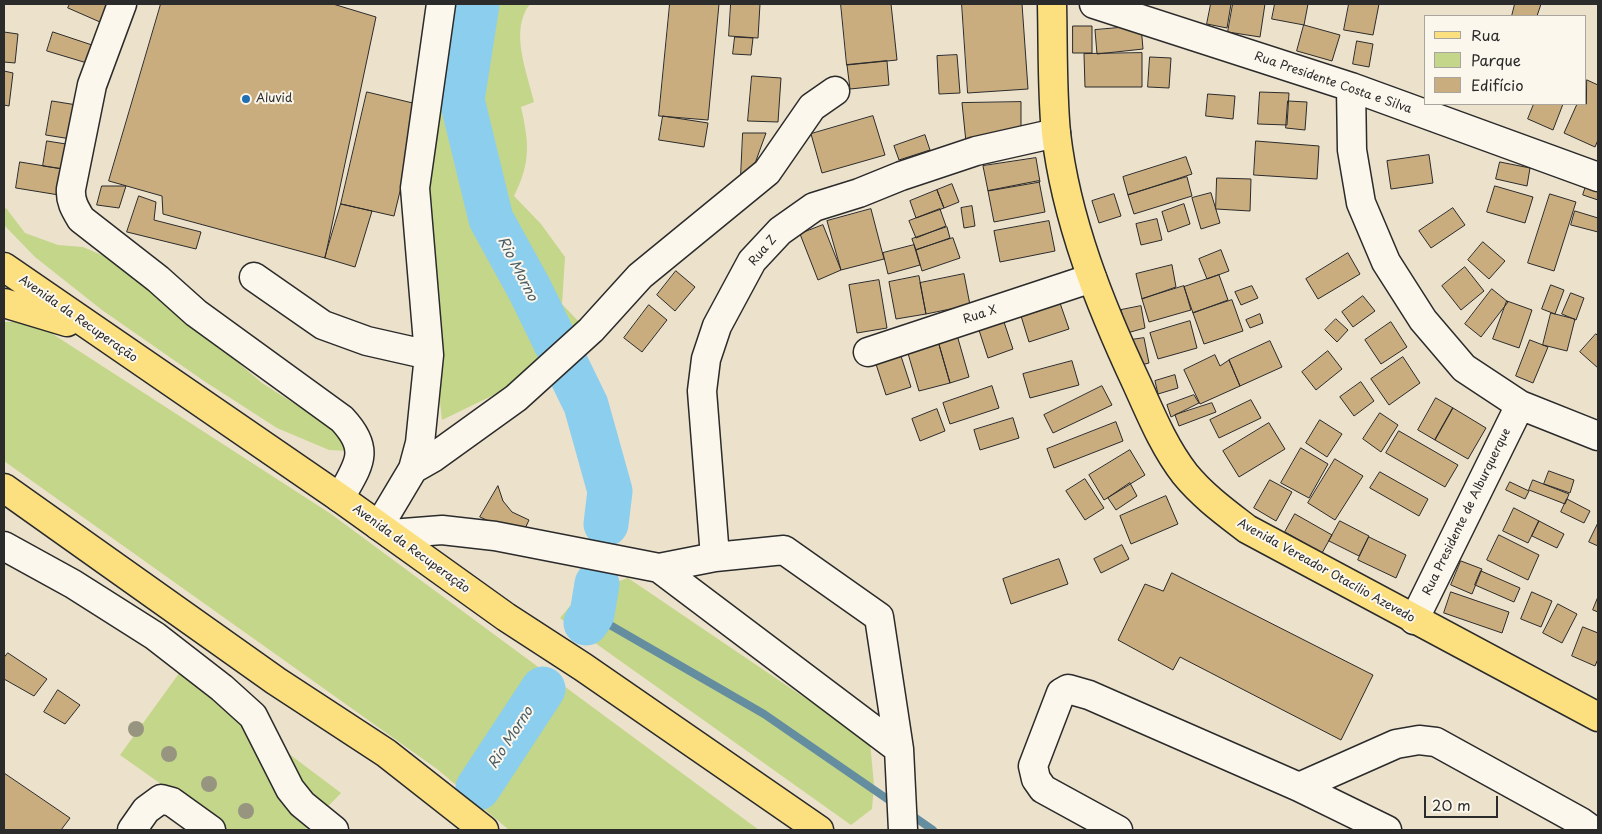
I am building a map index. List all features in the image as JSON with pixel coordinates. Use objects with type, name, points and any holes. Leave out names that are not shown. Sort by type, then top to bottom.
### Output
[{"type":"main road","name":"Avenida Vereador Otacílio Azevedo","points":[[1052,4],[1056,132],[1071,210],[1092,278],[1126,362],[1162,438],[1185,474],[1210,501],[1247,529],[1598,717]]},
{"type":"main road","name":"Avenida da Recuperação","points":[[4,267],[94,331],[340,498],[506,617],[583,667],[819,830]]},
{"type":"main road","points":[[4,303],[94,331]]},
{"type":"main road","points":[[6,491],[56,524],[276,681],[386,753],[484,830]]},
{"type":"street","points":[[122,4],[92,85],[70,197],[81,219],[158,279],[196,313],[342,419],[355,433],[359,445],[360,462],[340,498]]},
{"type":"street","name":"Rua Presidente Costa e Silva","points":[[1094,4],[1351,87],[1598,177]]},
{"type":"street","points":[[434,5],[415,188],[429,355],[420,443],[412,469],[384,530],[442,530],[495,536],[659,568],[715,557],[784,550],[879,617],[883,632],[899,749],[902,777],[903,830]]},
{"type":"street","points":[[1351,87],[1352,150],[1361,203],[1386,262],[1423,320],[1464,368],[1520,405],[1598,436]]},
{"type":"street","points":[[412,469],[434,457],[516,398],[591,330],[640,276],[767,172],[812,107],[835,91]]},
{"type":"street","name":"Rua Z","points":[[715,557],[702,391],[706,359],[717,326],[752,261],[780,231],[814,207],[860,193],[901,176],[976,151],[1056,132]]},
{"type":"street","points":[[254,277],[323,325],[367,341],[429,355]]},
{"type":"street","name":"Rua X","points":[[868,352],[1092,278]]},
{"type":"street","name":"Rua Presidente de Alburquerque","points":[[1414,620],[1520,405]]},
{"type":"street","points":[[4,546],[73,584],[138,626],[222,688],[253,716],[290,789],[322,827]]},
{"type":"street","points":[[659,568],[899,749]]},
{"type":"street","points":[[1118,830],[1043,788],[1036,780],[1033,766],[1061,694],[1068,689],[1089,695],[1299,787],[1387,830]]},
{"type":"street","points":[[1299,787],[1396,744],[1419,740],[1436,742],[1582,822],[1592,830]]},
{"type":"street","points":[[132,830],[146,810],[162,799],[172,802],[211,830]]},
{"type":"green space","points":[[450,4],[530,4],[524,14],[520,39],[524,65],[534,102],[521,107],[526,131],[527,152],[520,184],[514,196],[541,224],[565,257],[562,304],[580,323],[537,366],[506,389],[442,420],[424,255],[419,173]]},
{"type":"green space","points":[[6,208],[25,233],[58,245],[83,247],[111,259],[142,281],[262,383],[336,430],[352,451],[329,450],[277,428],[204,381],[102,310],[35,257],[4,225],[4,210]]},
{"type":"green space","points":[[4,322],[18,322],[45,329],[331,514],[759,830],[509,830],[437,769],[4,461]]},
{"type":"green space","points":[[628,578],[870,742],[874,785],[872,809],[851,825],[560,618],[580,594]]},
{"type":"green space","points":[[180,672],[341,793],[305,830],[226,830],[120,755]]},
{"type":"building","points":[[70,4],[108,4],[100,22],[68,8]]},
{"type":"building","name":"Aluvid","points":[[161,4],[333,4],[376,17],[325,258],[163,214],[162,196],[109,181]]},
{"type":"building","points":[[670,4],[719,4],[708,120],[659,116]]},
{"type":"building","points":[[731,4],[760,4],[758,38],[729,36]]},
{"type":"building","points":[[841,4],[891,4],[897,60],[847,65]]},
{"type":"building","points":[[962,4],[1022,4],[1028,89],[968,93]]},
{"type":"building","points":[[1211,4],[1231,4],[1227,28],[1207,24]]},
{"type":"building","points":[[1233,4],[1265,4],[1260,37],[1228,32]]},
{"type":"building","points":[[1275,4],[1308,4],[1304,25],[1272,19]]},
{"type":"building","points":[[1349,4],[1379,4],[1373,35],[1344,30]]},
{"type":"building","points":[[1515,4],[1541,4],[1537,15],[1512,15]]},
{"type":"building","points":[[1304,25],[1340,35],[1332,61],[1297,51]]},
{"type":"building","points":[[1073,26],[1092,26],[1092,53],[1073,53]]},
{"type":"building","points":[[1141,26],[1143,49],[1097,54],[1095,30]]},
{"type":"building","points":[[4,32],[18,34],[15,63],[4,62]]},
{"type":"building","points":[[53,32],[92,45],[87,63],[47,51]]},
{"type":"building","points":[[735,37],[753,38],[751,55],[733,54]]},
{"type":"building","points":[[1357,41],[1373,44],[1369,67],[1353,64]]},
{"type":"building","points":[[1142,53],[1142,87],[1085,87],[1084,54]]},
{"type":"building","points":[[957,55],[960,93],[939,94],[937,56]]},
{"type":"building","points":[[1150,57],[1171,58],[1169,88],[1148,87]]},
{"type":"building","points":[[887,61],[889,85],[850,89],[847,65]]},
{"type":"building","points":[[4,71],[13,73],[9,106],[4,105]]},
{"type":"building","points":[[752,76],[781,78],[778,122],[748,121]]},
{"type":"building","points":[[1587,80],[1598,85],[1598,140],[1595,147],[1564,133],[1577,105],[1587,105]]},
{"type":"building","points":[[367,92],[421,105],[394,216],[341,204]]},
{"type":"building","points":[[1260,92],[1289,93],[1287,125],[1258,124]]},
{"type":"building","points":[[1208,94],[1235,96],[1233,119],[1206,116]]},
{"type":"building","points":[[52,101],[77,105],[71,139],[46,135]]},
{"type":"building","points":[[1288,101],[1307,102],[1305,130],[1286,128]]},
{"type":"building","points":[[1021,102],[1021,128],[966,142],[962,103]]},
{"type":"building","points":[[1534,105],[1563,105],[1553,130],[1528,119]]},
{"type":"building","points":[[663,116],[708,123],[704,147],[659,140]]},
{"type":"building","points":[[873,116],[885,155],[822,173],[811,134]]},
{"type":"building","points":[[743,133],[766,133],[749,180],[741,175]]},
{"type":"building","points":[[925,135],[930,150],[899,160],[894,146]]},
{"type":"building","points":[[47,141],[66,144],[63,169],[43,166]]},
{"type":"building","points":[[1256,141],[1319,146],[1317,179],[1254,175]]},
{"type":"building","points":[[1429,155],[1433,183],[1391,189],[1387,161]]},
{"type":"building","points":[[1186,157],[1192,174],[1128,195],[1123,177]]},
{"type":"building","points":[[1036,158],[1040,182],[988,191],[983,166]]},
{"type":"building","points":[[20,162],[63,169],[59,195],[16,188]]},
{"type":"building","points":[[1500,162],[1530,168],[1527,186],[1496,179]]},
{"type":"building","points":[[1187,177],[1192,196],[1134,214],[1128,195]]},
{"type":"building","points":[[1217,178],[1251,179],[1250,211],[1216,209]]},
{"type":"building","points":[[1039,181],[1045,212],[994,222],[988,191]]},
{"type":"building","points":[[1587,183],[1598,187],[1598,200],[1583,195]]},
{"type":"building","points":[[952,184],[959,202],[944,208],[937,190]]},
{"type":"building","points":[[102,186],[126,186],[119,208],[97,205]]},
{"type":"building","points":[[1495,186],[1533,197],[1525,223],[1487,212]]},
{"type":"building","points":[[937,190],[944,208],[916,218],[910,201]]},
{"type":"building","points":[[1211,193],[1220,223],[1201,229],[1192,198]]},
{"type":"building","points":[[1114,194],[1121,216],[1099,223],[1092,201]]},
{"type":"building","points":[[1550,194],[1576,202],[1554,271],[1528,263]]},
{"type":"building","points":[[139,196],[156,202],[154,220],[201,232],[196,249],[127,232]]},
{"type":"building","points":[[341,204],[372,211],[355,267],[325,258]]},
{"type":"building","points":[[1184,204],[1190,224],[1168,232],[1162,212]]},
{"type":"building","points":[[972,206],[975,226],[964,228],[961,208]]},
{"type":"building","points":[[1453,208],[1465,225],[1431,248],[1419,231]]},
{"type":"building","points":[[871,209],[884,259],[841,270],[827,221]]},
{"type":"building","points":[[940,209],[946,226],[916,238],[909,221]]},
{"type":"building","points":[[1575,211],[1598,218],[1598,232],[1571,225]]},
{"type":"building","points":[[1157,219],[1162,240],[1141,245],[1136,224]]},
{"type":"building","points":[[1049,221],[1055,251],[1000,262],[994,231]]},
{"type":"building","points":[[823,225],[841,270],[818,280],[800,234]]},
{"type":"building","points":[[947,227],[950,238],[916,250],[912,239]]},
{"type":"building","points":[[953,238],[960,258],[922,271],[916,250]]},
{"type":"building","points":[[1483,242],[1505,261],[1489,279],[1468,260]]},
{"type":"building","points":[[914,245],[920,265],[888,274],[883,253]]},
{"type":"building","points":[[1221,250],[1229,271],[1207,279],[1199,259]]},
{"type":"building","points":[[1348,253],[1360,274],[1318,299],[1306,279]]},
{"type":"building","points":[[1172,265],[1176,287],[1142,299],[1136,274]]},
{"type":"building","points":[[1465,267],[1484,291],[1461,310],[1442,286]]},
{"type":"building","points":[[676,271],[695,287],[675,311],[657,295]]},
{"type":"building","points":[[964,274],[970,305],[926,314],[920,283]]},
{"type":"building","points":[[1219,275],[1228,300],[1193,313],[1184,287]]},
{"type":"building","points":[[919,276],[926,314],[896,319],[889,282]]},
{"type":"building","points":[[879,280],[887,328],[857,333],[849,285]]},
{"type":"building","points":[[1551,285],[1564,290],[1555,314],[1542,309]]},
{"type":"building","points":[[1184,286],[1191,310],[1149,322],[1142,299]]},
{"type":"building","points":[[1252,286],[1258,298],[1241,305],[1235,292]]},
{"type":"building","points":[[1492,289],[1508,302],[1481,337],[1465,324]]},
{"type":"building","points":[[1571,293],[1584,298],[1576,320],[1562,314]]},
{"type":"building","points":[[1363,296],[1375,311],[1353,327],[1342,312]]},
{"type":"building","points":[[1232,300],[1243,331],[1204,344],[1193,313]]},
{"type":"building","points":[[1507,301],[1532,310],[1519,348],[1493,339]]},
{"type":"building","points":[[1060,303],[1069,329],[1029,342],[1021,316]]},
{"type":"building","points":[[649,305],[667,320],[642,352],[624,338]]},
{"type":"building","points":[[1141,306],[1145,328],[1127,333],[1121,310]]},
{"type":"building","points":[[1551,313],[1575,319],[1567,351],[1543,345]]},
{"type":"building","points":[[1260,314],[1263,323],[1250,328],[1246,320]]},
{"type":"building","points":[[1003,319],[1013,349],[988,358],[978,327]]},
{"type":"building","points":[[1336,319],[1348,330],[1337,342],[1325,330]]},
{"type":"building","points":[[1190,321],[1197,348],[1158,359],[1150,333]]},
{"type":"building","points":[[1391,322],[1407,347],[1381,364],[1365,340]]},
{"type":"building","points":[[1596,334],[1598,336],[1598,368],[1580,352]]},
{"type":"building","points":[[957,335],[969,377],[950,383],[938,341]]},
{"type":"building","points":[[1144,338],[1149,363],[1137,366],[1131,340]]},
{"type":"building","points":[[1530,340],[1548,347],[1533,383],[1516,376]]},
{"type":"building","points":[[938,341],[950,383],[919,391],[907,350]]},
{"type":"building","points":[[1270,341],[1282,367],[1240,386],[1229,360]]},
{"type":"building","points":[[899,350],[911,387],[886,395],[874,358]]},
{"type":"building","points":[[1328,351],[1342,369],[1316,390],[1302,372]]},
{"type":"building","points":[[1215,355],[1220,366],[1229,360],[1240,386],[1200,404],[1184,370]]},
{"type":"building","points":[[1403,357],[1420,383],[1389,405],[1371,379]]},
{"type":"building","points":[[1072,361],[1079,385],[1030,398],[1023,374]]},
{"type":"building","points":[[1175,375],[1178,388],[1158,394],[1155,381]]},
{"type":"building","points":[[1361,382],[1374,401],[1354,416],[1340,397]]},
{"type":"building","points":[[992,386],[999,408],[950,424],[943,403]]},
{"type":"building","points":[[1102,386],[1112,405],[1053,433],[1044,415]]},
{"type":"building","points":[[1194,395],[1199,403],[1171,417],[1167,405]]},
{"type":"building","points":[[1436,398],[1453,408],[1435,440],[1418,430]]},
{"type":"building","points":[[1251,400],[1261,418],[1219,438],[1210,420]]},
{"type":"building","points":[[1212,403],[1216,412],[1179,426],[1175,415]]},
{"type":"building","points":[[1453,408],[1486,428],[1468,459],[1435,440]]},
{"type":"building","points":[[937,409],[945,431],[920,441],[912,419]]},
{"type":"building","points":[[1380,413],[1398,425],[1381,452],[1363,439]]},
{"type":"building","points":[[1013,418],[1019,438],[980,450],[974,430]]},
{"type":"building","points":[[1320,420],[1342,434],[1327,457],[1306,443]]},
{"type":"building","points":[[1116,422],[1123,441],[1054,468],[1047,449]]},
{"type":"building","points":[[1269,423],[1285,449],[1239,477],[1223,451]]},
{"type":"building","points":[[1399,431],[1458,465],[1445,487],[1386,453]]},
{"type":"building","points":[[1301,448],[1328,464],[1309,498],[1281,483]]},
{"type":"building","points":[[1130,450],[1145,475],[1104,500],[1089,475]]},
{"type":"building","points":[[1335,459],[1363,476],[1335,520],[1308,503]]},
{"type":"building","points":[[1549,471],[1574,480],[1570,493],[1544,484]]},
{"type":"building","points":[[1380,472],[1428,499],[1419,516],[1370,488]]},
{"type":"building","points":[[1085,479],[1104,508],[1085,520],[1066,491]]},
{"type":"building","points":[[1270,480],[1292,492],[1276,521],[1254,508]]},
{"type":"building","points":[[1533,480],[1569,494],[1565,504],[1529,490]]},
{"type":"building","points":[[1510,482],[1529,491],[1525,499],[1506,490]]},
{"type":"building","points":[[1130,483],[1137,496],[1116,510],[1108,498]]},
{"type":"building","points":[[498,486],[503,501],[512,512],[529,520],[523,533],[506,529],[480,517]]},
{"type":"building","points":[[1166,496],[1178,524],[1131,544],[1120,516]]},
{"type":"building","points":[[1567,499],[1590,511],[1584,523],[1561,512]]},
{"type":"building","points":[[1514,508],[1539,521],[1528,543],[1503,531]]},
{"type":"building","points":[[1295,514],[1332,535],[1322,553],[1285,532]]},
{"type":"building","points":[[1340,521],[1369,536],[1359,556],[1329,541]]},
{"type":"building","points":[[1539,521],[1564,534],[1557,548],[1532,536]]},
{"type":"building","points":[[1598,523],[1598,546],[1589,542]]},
{"type":"building","points":[[1499,535],[1539,555],[1528,580],[1487,560]]},
{"type":"building","points":[[1369,537],[1406,555],[1396,578],[1358,560]]},
{"type":"building","points":[[1122,545],[1129,559],[1101,573],[1094,559]]},
{"type":"building","points":[[1059,559],[1068,584],[1011,604],[1003,579]]},
{"type":"building","points":[[1461,561],[1482,569],[1472,594],[1451,585]]},
{"type":"building","points":[[1481,571],[1520,588],[1514,602],[1475,585]]},
{"type":"building","points":[[1172,573],[1373,675],[1341,740],[1180,657],[1173,670],[1118,640],[1145,584],[1163,591]]},
{"type":"building","points":[[1451,592],[1509,612],[1502,633],[1444,613]]},
{"type":"building","points":[[1532,592],[1552,601],[1541,627],[1521,619]]},
{"type":"building","points":[[1598,597],[1598,612],[1593,610]]},
{"type":"building","points":[[1558,604],[1577,614],[1562,643],[1543,633]]},
{"type":"building","points":[[1583,627],[1598,633],[1598,659],[1595,666],[1572,656]]},
{"type":"building","points":[[8,653],[47,679],[34,696],[4,679],[4,658]]},
{"type":"building","points":[[58,690],[80,705],[65,724],[44,712]]},
{"type":"building","points":[[4,773],[70,818],[61,830],[4,830]]},
{"type":"waterway","name":"Rio Morno","points":[[477,4],[462,100],[491,219],[530,290],[586,405],[610,491],[606,524]]},
{"type":"waterway","name":"Rio Morno","points":[[586,623],[592,614],[597,584]]},
{"type":"waterway","points":[[593,608],[610,625],[764,714],[896,805]]},
{"type":"waterway","name":"Rio Morno","points":[[478,788],[543,689]]},
{"type":"waterway","points":[[910,814],[933,830]]},
{"type":"place","name":"Aluvid","points":[[246,99]]}]
